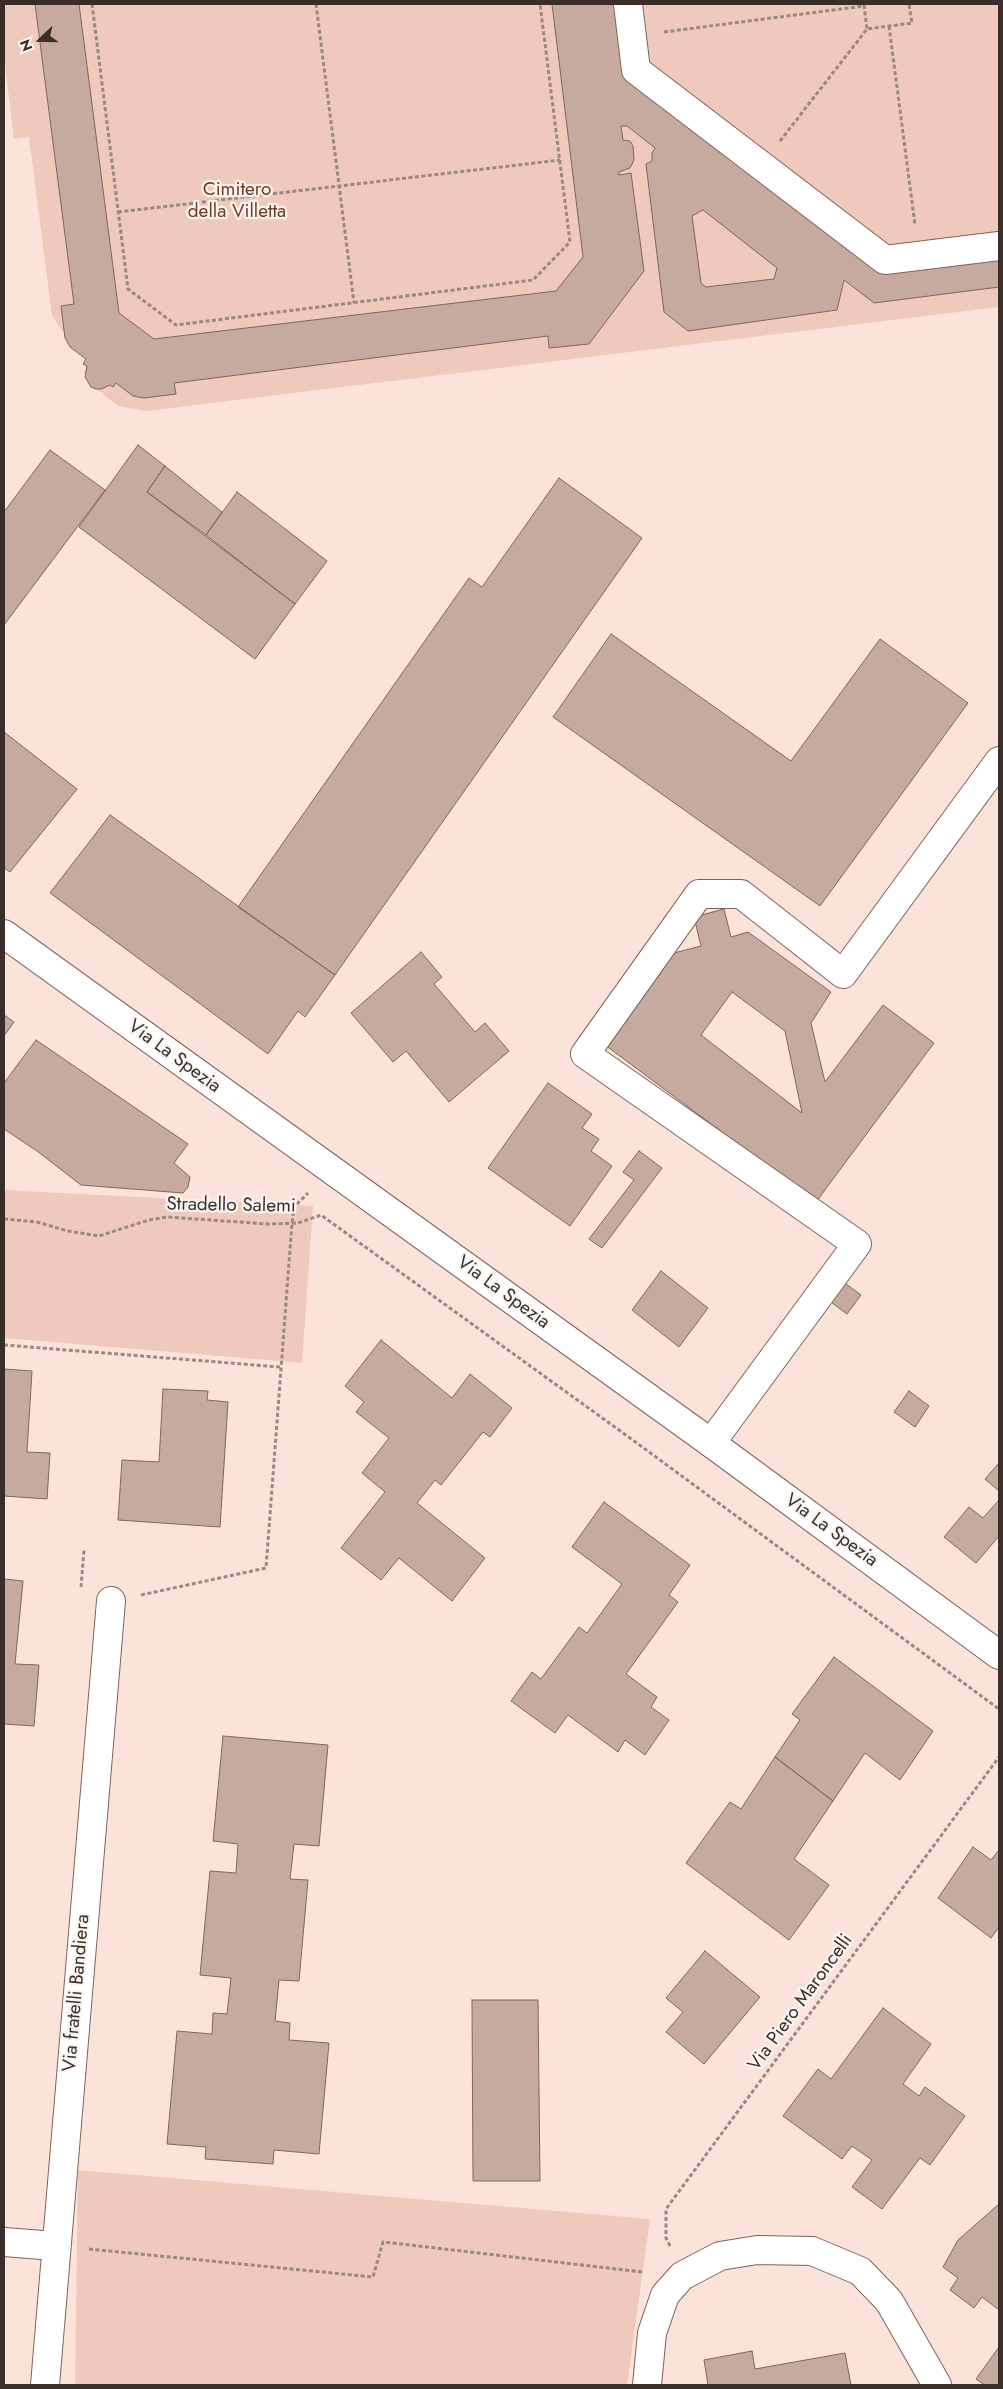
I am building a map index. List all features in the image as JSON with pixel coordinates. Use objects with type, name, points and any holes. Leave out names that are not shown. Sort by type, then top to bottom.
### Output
[{"type":"street","points":[[628,4],[636,70],[885,260],[999,246]]},
{"type":"street","points":[[711,1443],[857,1244],[585,1054],[700,894],[741,894],[843,974],[999,761]]},
{"type":"street","name":"Via La Spezia","points":[[4,934],[711,1443],[999,1655]]},
{"type":"street","name":"Via fratelli Bandiera","points":[[45,2385],[55,2246],[111,1602]]},
{"type":"street","points":[[4,2242],[55,2246]]},
{"type":"street","points":[[646,2385],[652,2333],[665,2295],[682,2276],[720,2256],[757,2250],[812,2251],[860,2271],[889,2301],[937,2385]]},
{"type":"path","points":[[92,4],[128,289],[176,325],[533,280],[570,242],[540,4]]},
{"type":"path","points":[[316,4],[354,302]]},
{"type":"path","points":[[761,165],[867,29],[912,23],[910,4]]},
{"type":"path","points":[[632,36],[864,5],[867,29]]},
{"type":"path","points":[[890,26],[918,256]]},
{"type":"path","points":[[118,212],[560,160]]},
{"type":"path","points":[[111,1602],[266,1568],[280,1367],[294,1207],[332,1170]]},
{"type":"path","name":"Stradello Salemi","points":[[4,1219],[38,1222],[68,1231],[99,1236],[149,1220],[167,1217],[292,1223],[321,1215],[999,1709]]},
{"type":"path","points":[[4,1345],[280,1367]]},
{"type":"path","name":"Via Piero Maroncelli","points":[[682,2276],[666,2238],[666,2209],[999,1757]]},
{"type":"path","points":[[55,2246],[373,2277],[383,2242],[682,2276]]},
{"type":"green space","name":"Cimitero della Villetta","points":[[4,4],[999,4],[999,307],[146,411],[118,406],[88,382],[84,372],[87,366],[83,364],[86,359],[70,347],[64,333],[52,316],[29,137],[14,139],[4,56]]},
{"type":"green space","points":[[4,1190],[313,1206],[302,1363],[4,1338]]},
{"type":"green space","points":[[78,2170],[650,2219],[627,2385],[75,2385]]},
{"type":"building","points":[[35,4],[79,4],[119,313],[154,339],[556,291],[583,257],[552,4],[618,4],[627,76],[883,270],[999,256],[999,287],[874,303],[844,280],[837,310],[688,331],[664,312],[646,164],[652,161],[652,153],[655,148],[627,126],[621,126],[623,140],[630,141],[633,146],[634,160],[630,168],[619,172],[619,175],[631,173],[644,271],[589,344],[549,348],[548,336],[174,383],[176,394],[144,398],[133,396],[116,383],[113,387],[110,385],[101,389],[91,387],[85,377],[87,366],[83,364],[86,359],[70,347],[65,338],[61,306],[74,304]],"holes":[[[703,210],[777,268],[774,279],[706,287],[701,283],[692,216]]]},
{"type":"building","points":[[138,445],[165,466],[147,492],[295,604],[255,659],[79,527]]},
{"type":"building","points":[[50,450],[105,490],[4,625],[4,512]]},
{"type":"building","points":[[165,466],[222,512],[206,535],[147,492]]},
{"type":"building","points":[[559,478],[642,538],[335,975],[238,907],[469,578],[482,587]]},
{"type":"building","points":[[237,492],[327,561],[295,604],[206,535]]},
{"type":"building","points":[[611,634],[791,761],[880,639],[968,703],[820,906],[553,717]]},
{"type":"building","points":[[4,732],[77,789],[10,872],[4,868]]},
{"type":"building","points":[[110,815],[335,975],[305,1017],[298,1011],[268,1054],[50,893]]},
{"type":"building","points":[[724,909],[731,937],[748,932],[831,992],[811,1023],[825,1082],[883,1005],[934,1043],[816,1202],[605,1045],[674,953],[701,946],[694,917]],"holes":[[[732,992],[785,1031],[802,1113],[701,1035]]]},
{"type":"building","points":[[421,952],[442,977],[434,984],[475,1032],[485,1023],[509,1051],[449,1102],[406,1051],[393,1062],[351,1013]]},
{"type":"building","points":[[4,1015],[14,1022],[4,1036]]},
{"type":"building","points":[[36,1040],[188,1144],[174,1163],[190,1177],[188,1187],[183,1193],[81,1185],[37,1151],[4,1129],[4,1083]]},
{"type":"building","points":[[548,1083],[592,1114],[582,1128],[599,1139],[591,1151],[612,1166],[570,1226],[488,1168]]},
{"type":"building","points":[[639,1151],[662,1168],[602,1248],[589,1239],[634,1180],[623,1172]]},
{"type":"building","points":[[661,1271],[708,1308],[679,1347],[632,1310]]},
{"type":"building","points":[[842,1281],[861,1295],[847,1314],[828,1300]]},
{"type":"building","points":[[381,1340],[452,1398],[470,1374],[512,1408],[490,1437],[483,1432],[441,1485],[435,1480],[417,1503],[485,1558],[452,1601],[399,1558],[381,1580],[341,1548],[385,1492],[362,1473],[389,1438],[356,1412],[364,1402],[345,1386]]},
{"type":"building","points":[[4,1369],[32,1371],[27,1452],[50,1453],[47,1499],[4,1496]]},
{"type":"building","points":[[163,1389],[208,1391],[207,1400],[228,1402],[220,1527],[118,1520],[122,1460],[159,1462]]},
{"type":"building","points":[[909,1391],[929,1406],[915,1427],[894,1412]]},
{"type":"building","points":[[999,1463],[999,1491],[985,1479]]},
{"type":"building","points":[[999,1500],[999,1536],[976,1563],[944,1537],[969,1507],[983,1518]]},
{"type":"building","points":[[604,1502],[690,1565],[669,1595],[678,1602],[626,1674],[657,1697],[651,1707],[669,1720],[645,1755],[625,1740],[618,1752],[568,1715],[555,1733],[511,1701],[532,1672],[541,1679],[579,1627],[587,1633],[622,1584],[572,1547]]},
{"type":"building","points":[[4,1579],[23,1581],[15,1664],[39,1665],[34,1726],[4,1724]]},
{"type":"building","points":[[834,1657],[933,1731],[900,1780],[865,1753],[833,1801],[775,1757],[800,1720],[792,1714]]},
{"type":"building","points":[[223,1736],[328,1745],[319,1846],[294,1844],[290,1879],[308,1880],[299,1981],[279,1980],[275,2021],[290,2023],[289,2040],[329,2043],[319,2154],[274,2150],[273,2164],[205,2159],[206,2147],[167,2144],[177,2031],[212,2034],[213,2013],[227,2014],[231,1978],[200,1975],[210,1871],[236,1873],[238,1844],[213,1841]]},
{"type":"building","points":[[775,1757],[833,1801],[794,1859],[829,1885],[789,1940],[686,1863],[730,1802],[741,1809]]},
{"type":"building","points":[[973,1847],[991,1860],[999,1850],[999,1927],[991,1938],[938,1898]]},
{"type":"building","points":[[705,1951],[760,1997],[704,2064],[666,2032],[683,2012],[666,1998]]},
{"type":"building","points":[[472,2000],[538,2000],[540,2181],[473,2181]]},
{"type":"building","points":[[883,2008],[931,2044],[903,2084],[919,2096],[925,2087],[965,2116],[930,2165],[920,2158],[882,2209],[852,2187],[872,2160],[852,2146],[842,2159],[783,2116],[818,2069],[831,2079]]},
{"type":"building","points":[[999,2204],[999,2310],[982,2297],[974,2308],[950,2290],[958,2278],[943,2267],[958,2240]]},
{"type":"building","points":[[999,2347],[999,2385],[985,2385],[976,2379]]},
{"type":"building","points":[[752,2351],[755,2369],[845,2353],[851,2385],[708,2385],[704,2360]]}]
